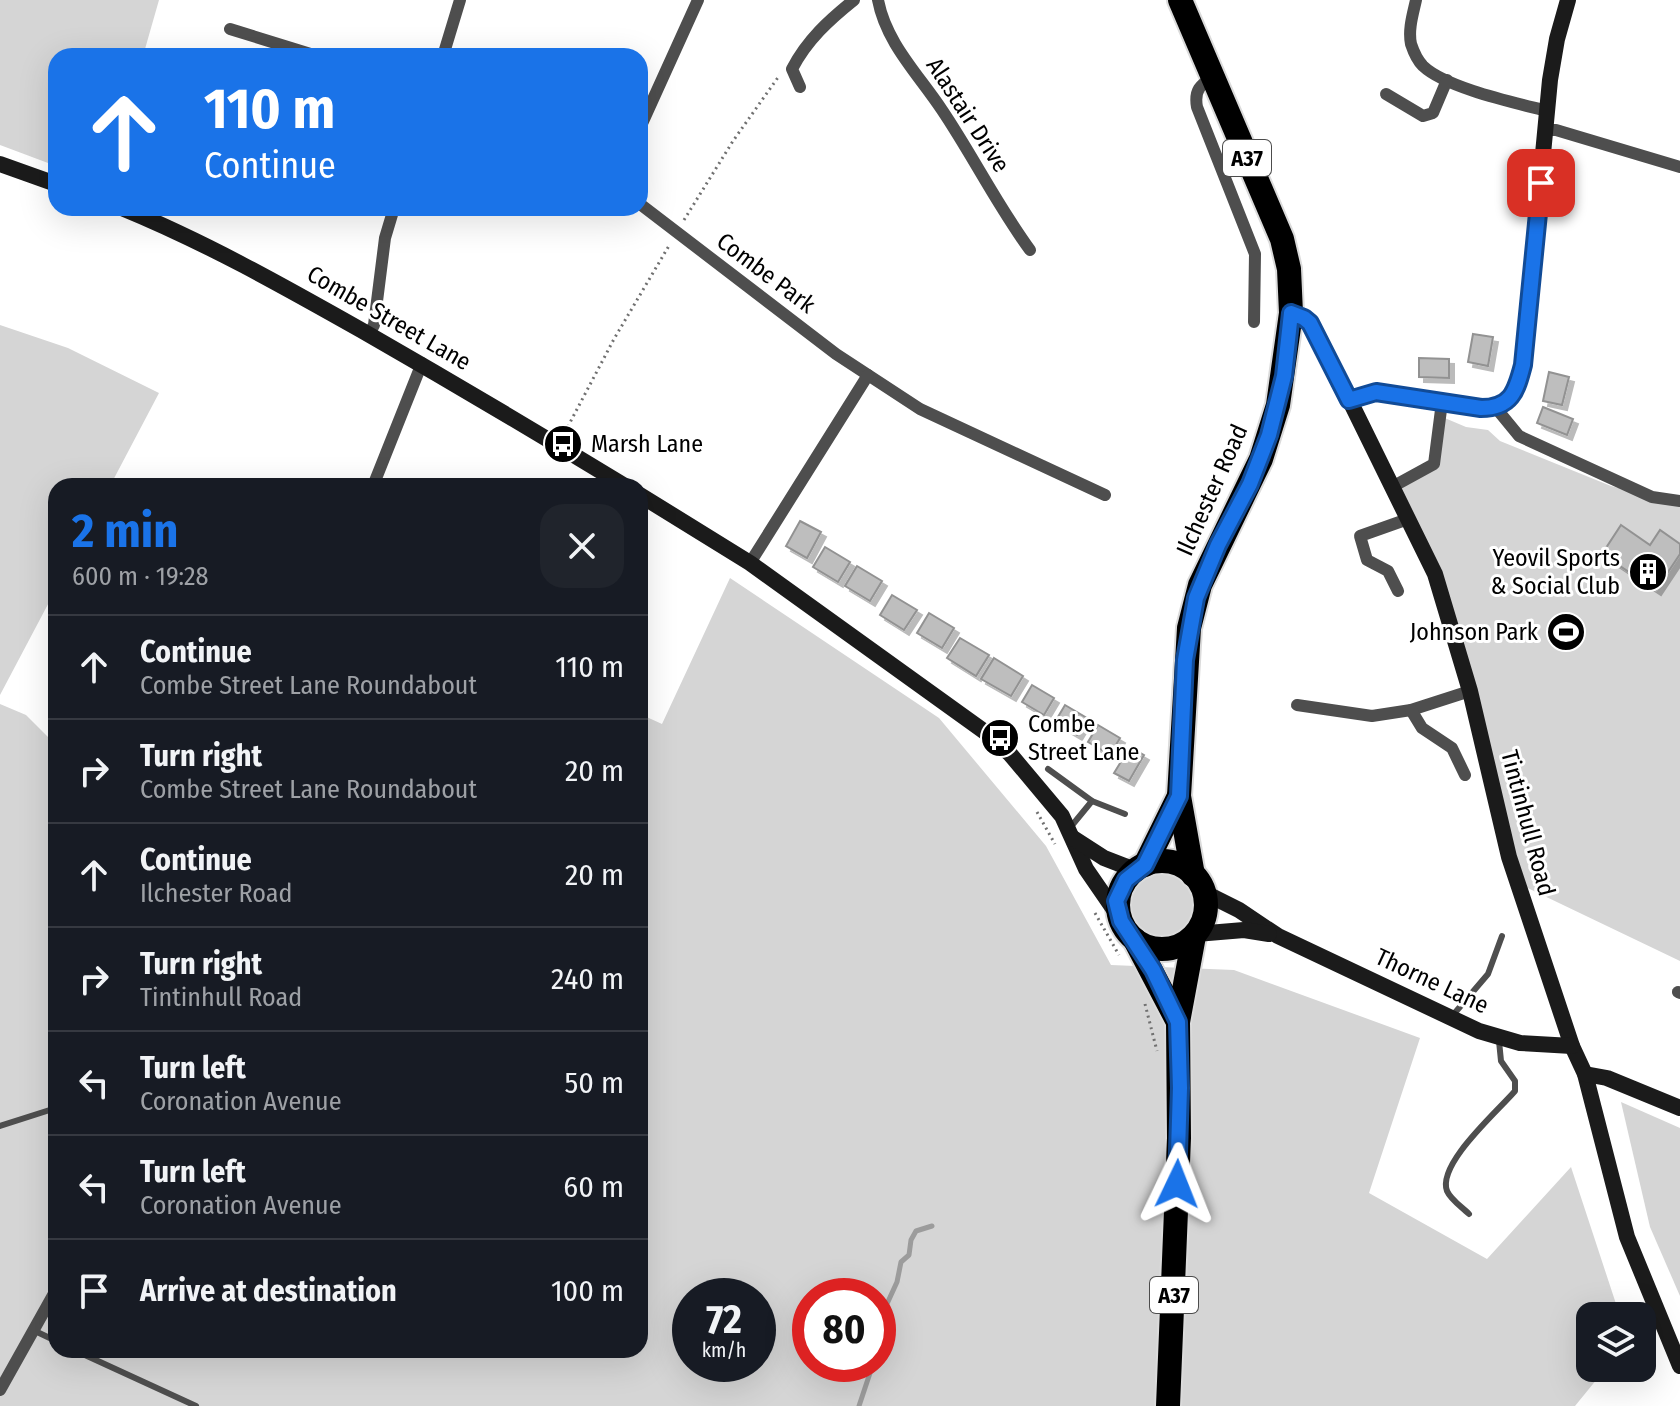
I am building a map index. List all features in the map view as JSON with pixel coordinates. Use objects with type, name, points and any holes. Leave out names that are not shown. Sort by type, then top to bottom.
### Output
[{"type":"highway","name":"Ilchester Road","points":[[1180,0],[1282,239],[1289,269],[1291,313],[1284,376],[1269,435],[1250,484],[1207,570],[1194,607],[1185,660],[1179,796],[1198,883]]},
{"type":"highway","name":"Ilchester Road","points":[[1140,868],[1179,796]]},
{"type":"highway","points":[[1140,868],[1158,861],[1174,862],[1198,883]]},
{"type":"highway","name":"A37","points":[[1140,868],[1106,912],[1135,940],[1178,1022]]},
{"type":"highway","name":"A37","points":[[1168,1406],[1179,1138],[1178,1022],[1195,935],[1206,910],[1198,883]]},
{"type":"highway","points":[[1135,940],[1156,948],[1170,949],[1195,935]]},
{"type":"street","points":[[445,48],[460,0]]},
{"type":"street","points":[[648,110],[698,0]]},
{"type":"street","points":[[800,87],[792,69],[801,51],[854,0]]},
{"type":"street","name":"Alastair Drive","points":[[878,0],[881,17],[896,46],[943,111],[1030,250]]},
{"type":"street","points":[[1416,0],[1411,44],[1422,66],[1447,80],[1514,105],[1547,111]]},
{"type":"street","points":[[1349,400],[1376,392],[1496,408],[1510,399],[1523,365],[1547,111],[1557,39],[1568,0]]},
{"type":"street","points":[[230,29],[291,48]]},
{"type":"street","points":[[1214,76],[1200,85],[1195,95],[1255,254],[1254,322]]},
{"type":"street","points":[[1386,94],[1423,116],[1433,113],[1447,80]]},
{"type":"street","points":[[1546,130],[1556,130],[1680,167]]},
{"type":"street","points":[[0,164],[48,181]]},
{"type":"street","name":"Combe Park","points":[[648,210],[836,354],[920,409],[1105,495]]},
{"type":"street","name":"Combe Street Lane","points":[[142,216],[184,233],[246,265],[422,363],[612,478]]},
{"type":"street","points":[[369,334],[374,325],[385,238],[392,216]]},
{"type":"street","name":"Tintinhull Road","points":[[1291,313],[1310,323],[1435,574],[1470,691],[1509,857],[1572,1046],[1585,1074],[1627,1237],[1680,1366]]},
{"type":"street","points":[[376,478],[422,363]]},
{"type":"street","points":[[750,563],[868,375]]},
{"type":"street","points":[[1392,487],[1434,464],[1442,402]]},
{"type":"street","points":[[1496,408],[1519,436],[1652,497],[1680,501]]},
{"type":"street","points":[[648,500],[750,563],[985,732],[1031,777],[1062,816],[1106,912]]},
{"type":"street","points":[[1398,591],[1388,571],[1367,560],[1360,536],[1408,519]]},
{"type":"street","points":[[1297,705],[1372,716],[1411,710],[1470,691]]},
{"type":"street","points":[[1411,710],[1422,728],[1452,748],[1465,775]]},
{"type":"street","points":[[1070,835],[1104,858],[1140,868]]},
{"type":"street","name":"Thorne Lane","points":[[1198,883],[1278,936],[1451,1018],[1499,1037],[1540,1046],[1572,1046]]},
{"type":"street","name":"Thorne Lane","points":[[1195,935],[1244,930],[1278,936]]},
{"type":"street","points":[[1585,1074],[1607,1078],[1680,1108]]},
{"type":"street","points":[[0,1390],[48,1306]]},
{"type":"lane","points":[[1048,769],[1092,801],[1125,814]]},
{"type":"lane","points":[[1070,835],[1092,801]]},
{"type":"lane","points":[[1451,1018],[1488,974],[1502,936]]},
{"type":"lane","points":[[1469,1214],[1448,1195],[1447,1173],[1455,1158],[1515,1091],[1515,1081],[1501,1061],[1499,1037]]},
{"type":"lane","points":[[0,1126],[48,1111]]},
{"type":"lane","points":[[35,1331],[48,1337]]},
{"type":"lane","points":[[91,1358],[196,1406]]},
{"type":"path","points":[[558,445],[614,339],[733,141],[783,71],[792,69]]},
{"type":"path","points":[[1030,801],[1059,850]]},
{"type":"path","points":[[1106,912],[1123,963]]},
{"type":"path","points":[[1143,998],[1158,1058]]},
{"type":"shaded area","points":[[0,0],[159,0],[145,48],[48,48],[48,163],[0,145]]},
{"type":"shaded area","points":[[0,325],[68,348],[159,393],[114,478],[48,478],[48,604],[0,695]]},
{"type":"shaded area","name":"Johnson Park","points":[[1440,416],[1466,427],[1488,430],[1500,441],[1611,486],[1680,504],[1680,961],[1517,883],[1435,574],[1392,487],[1434,464]]},
{"type":"shaded area","points":[[730,578],[939,718],[1046,846],[1111,965],[1234,970],[1420,1038],[1369,1193],[1487,1259],[1571,1167],[1615,1302],[1576,1302],[1576,1382],[1595,1382],[1575,1406],[0,1406],[0,704],[26,715],[48,737],[48,1358],[648,1358],[648,718],[662,724]]},
{"type":"shaded area","points":[[1167,871],[1188,886],[1194,905],[1192,918],[1184,929],[1167,939],[1153,939],[1136,929],[1128,918],[1126,898],[1136,881],[1147,873]]},
{"type":"shaded area","points":[[1621,1102],[1680,1128],[1680,1296],[1650,1227]]},
{"type":"building","points":[[1473,334],[1493,337],[1488,366],[1468,362]]},
{"type":"building","points":[[1419,358],[1449,359],[1449,378],[1419,377]]},
{"type":"building","points":[[1549,372],[1569,377],[1562,405],[1543,401]]},
{"type":"building","points":[[1543,407],[1573,419],[1567,435],[1537,423]]},
{"type":"building","points":[[800,521],[821,532],[807,558],[786,546]]},
{"type":"building","name":"Yeovil Sports & Social Club","points":[[1621,525],[1650,545],[1660,530],[1680,544],[1680,554],[1656,590],[1602,554]]},
{"type":"building","points":[[825,547],[850,562],[838,582],[813,567]]},
{"type":"building","points":[[857,566],[882,581],[870,601],[845,586]]},
{"type":"building","points":[[892,595],[917,610],[904,630],[880,615]]},
{"type":"building","points":[[929,613],[954,628],[942,648],[917,633]]},
{"type":"building","points":[[960,638],[989,655],[976,676],[947,658]]},
{"type":"building","points":[[994,658],[1023,676],[1011,696],[981,679]]},
{"type":"building","points":[[1032,685],[1054,698],[1044,715],[1022,702]]},
{"type":"building","points":[[1065,705],[1087,718],[1077,735],[1055,722]]},
{"type":"building","points":[[1098,725],[1120,738],[1110,755],[1088,742]]},
{"type":"building","points":[[1130,747],[1144,755],[1129,781],[1114,773]]},
{"type":"waterway","points":[[896,1284],[901,1262],[909,1255],[916,1231],[932,1226]]},
{"type":"waterway","points":[[859,1406],[867,1382]]},
{"type":"place","name":"Marsh Lane","points":[[563,444]]},
{"type":"place","name":"Yeovil Sports & Social Club","points":[[1648,572]]},
{"type":"place","name":"Johnson Park","points":[[1566,632]]},
{"type":"place","name":"Combe Street Lane","points":[[1000,738]]},
{"type":"route","points":[[1177,1184],[1180,1088],[1178,1022],[1153,970],[1117,914],[1116,901],[1126,880],[1145,865],[1179,796],[1189,628],[1200,585],[1250,484],[1269,435],[1284,376],[1291,313],[1310,323],[1349,400],[1376,392],[1496,408],[1510,399],[1523,365],[1541,183]]}]
